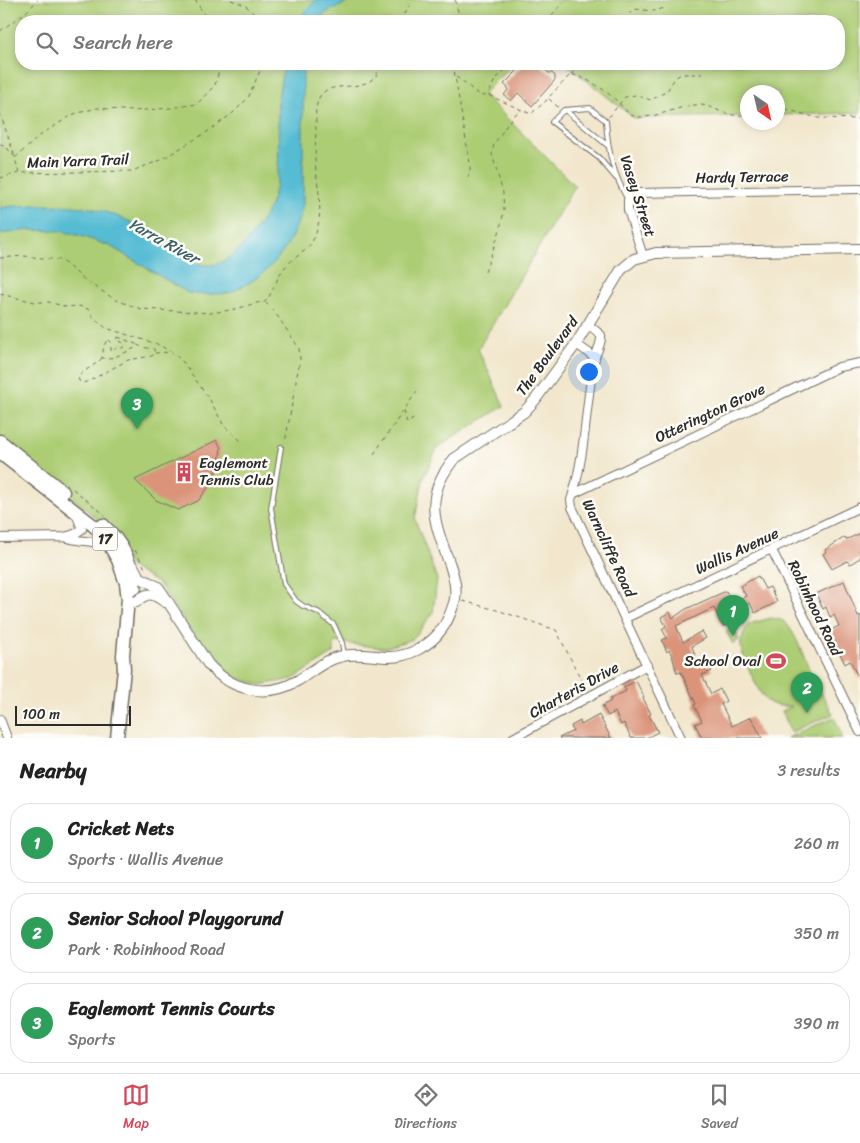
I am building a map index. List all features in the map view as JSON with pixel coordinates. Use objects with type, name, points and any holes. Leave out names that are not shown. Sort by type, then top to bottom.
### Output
[{"type":"main road","name":"17","points":[[0,441],[110,531],[130,563],[136,602],[130,654],[124,669]]},
{"type":"main road","name":"17","points":[[0,453],[94,526],[105,538],[123,571],[128,599],[123,655],[124,669],[117,738]]},
{"type":"street","name":"Hardy Terrace","points":[[628,200],[630,196],[637,193],[860,189]]},
{"type":"street","name":"Vasey Street","points":[[628,200],[628,210],[643,256]]},
{"type":"street","name":"The Boulevard","points":[[130,563],[142,579],[158,588],[216,674],[240,687],[257,691],[276,690],[295,682],[330,660],[344,655],[390,657],[406,654],[424,646],[441,631],[449,617],[455,600],[454,579],[434,518],[438,483],[454,459],[524,412],[535,400],[589,325],[621,270],[634,259],[656,253],[860,249]]},
{"type":"street","name":"Warncliffe Road","points":[[589,325],[601,335],[602,343],[595,359],[584,437],[571,500],[572,507],[681,738]]},
{"type":"street","points":[[576,344],[595,359]]},
{"type":"street","name":"Otterington Grove","points":[[573,494],[839,367],[860,363]]},
{"type":"street","name":"Wallis Avenue","points":[[626,618],[860,507]]},
{"type":"street","points":[[0,538],[65,537],[78,533],[82,528],[79,518],[73,510]]},
{"type":"street","points":[[65,537],[73,540],[96,541],[112,549]]},
{"type":"street","name":"Robinhood Road","points":[[772,550],[860,732]]},
{"type":"street","points":[[136,602],[149,594],[155,595],[168,604]]},
{"type":"street","name":"Charteris Drive","points":[[514,738],[647,665]]},
{"type":"street","points":[[0,719],[7,738]]},
{"type":"lane","points":[[562,109],[590,108],[606,121]]},
{"type":"lane","points":[[562,109],[607,145]]},
{"type":"lane","points":[[562,109],[552,122],[599,158],[616,178]]},
{"type":"lane","name":"Vasey Street","points":[[606,121],[607,145],[616,178],[628,200]]},
{"type":"lane","points":[[281,447],[271,508],[284,584],[296,601],[318,612],[334,625],[342,642],[344,655]]},
{"type":"path","points":[[22,15],[38,0]]},
{"type":"path","points":[[194,0],[204,15]]},
{"type":"path","points":[[231,0],[246,5],[255,15]]},
{"type":"path","points":[[404,15],[412,0]]},
{"type":"path","points":[[455,0],[459,15]]},
{"type":"path","points":[[552,15],[566,0]]},
{"type":"path","points":[[629,15],[634,9],[654,11],[665,8]]},
{"type":"path","points":[[0,31],[15,20]]},
{"type":"path","points":[[16,158],[43,133],[74,114],[97,108],[133,111],[197,104],[214,85],[219,70]]},
{"type":"path","name":"Main Yarra Trail","points":[[0,178],[19,173],[132,171],[161,160],[207,132],[233,113],[248,98],[260,70]]},
{"type":"path","points":[[0,258],[24,256],[61,260],[86,281],[116,300],[141,309],[211,313],[265,302],[271,296],[285,266],[307,250],[315,234],[320,216],[320,198],[315,161],[317,103],[323,92],[332,87],[356,87],[376,77],[379,70]]},
{"type":"path","points":[[454,70],[470,164],[470,172],[466,182]]},
{"type":"path","points":[[488,95],[495,80],[505,70]]},
{"type":"path","points":[[566,70],[571,74],[588,79],[620,104],[627,112],[637,117],[647,117],[682,106],[698,104],[726,114],[740,114]]},
{"type":"path","points":[[456,77],[481,96],[488,95],[532,114],[576,70]]},
{"type":"path","points":[[606,121],[625,97],[630,94],[651,100],[667,91],[675,78],[681,74],[702,74]]},
{"type":"path","points":[[548,98],[562,109]]},
{"type":"path","points":[[785,109],[818,118],[860,119]]},
{"type":"path","points":[[484,272],[499,233],[504,211],[503,193],[492,154],[494,144],[513,116],[521,110]]},
{"type":"path","points":[[0,113],[16,158],[19,173]]},
{"type":"path","points":[[0,144],[7,148],[16,158]]},
{"type":"path","points":[[0,294],[35,302],[49,302],[66,307],[79,306],[88,309],[94,318],[106,328],[158,344],[172,352],[183,362],[210,400],[224,426],[241,441]]},
{"type":"path","points":[[265,302],[274,311],[295,341],[300,354],[287,442],[281,447]]},
{"type":"path","points":[[116,332],[117,340],[125,346],[122,348],[117,346],[113,352],[111,351],[111,342],[108,339],[104,345],[102,358],[80,374],[78,377],[79,382],[89,382],[128,360],[152,356],[156,353],[172,352]]},
{"type":"path","points":[[118,336],[141,347],[154,349],[156,353]]},
{"type":"path","points":[[102,358],[107,359],[136,348],[136,344]]},
{"type":"path","points":[[374,454],[419,388]]},
{"type":"path","points":[[404,410],[406,423],[415,418]]},
{"type":"path","points":[[67,485],[110,519]]},
{"type":"path","points":[[132,544],[147,573]]},
{"type":"path","points":[[455,600],[500,611],[556,630],[590,696]]},
{"type":"green space","points":[[0,0],[860,0],[860,113],[785,115],[785,85],[740,85],[740,116],[634,118],[574,70],[845,70],[845,15],[15,15],[15,70],[507,70],[483,94],[575,186],[478,349],[504,406],[437,448],[423,479],[415,519],[437,579],[433,613],[413,639],[384,648],[334,642],[334,653],[293,679],[260,685],[219,672],[159,584],[131,567],[105,525],[0,439]]},
{"type":"green space","name":"School Oval","points":[[771,618],[781,620],[787,625],[801,649],[813,682],[802,701],[821,692],[833,714],[791,732],[782,711],[792,706],[778,706],[766,700],[751,674],[741,646],[744,631],[749,624]]},
{"type":"green space","points":[[733,628],[739,640],[733,644],[726,632]]},
{"type":"green space","points":[[834,717],[843,738],[787,738]]},
{"type":"water","points":[[316,0],[353,0],[324,15],[302,15]]},
{"type":"water","name":"Yarra River","points":[[283,70],[303,70],[303,204],[295,230],[282,253],[264,272],[234,291],[208,294],[188,293],[110,246],[61,231],[30,230],[0,234],[0,208],[47,205],[86,207],[109,213],[144,228],[164,240],[186,258],[198,264],[215,264],[225,260],[244,244],[261,223],[275,191],[279,153],[278,101]]},
{"type":"building","points":[[518,70],[545,70],[555,76],[555,80],[532,106],[518,93],[511,101],[504,95],[509,89],[504,84]]},
{"type":"building","name":"Eaglemont Tennis Club","points":[[217,440],[221,448],[219,463],[210,485],[198,501],[178,510],[156,500],[135,480]]},
{"type":"building","points":[[860,533],[860,558],[850,564],[847,561],[832,569],[823,554],[826,552],[825,550],[845,537],[846,539],[850,538]]},
{"type":"building","points":[[758,576],[765,589],[770,587],[777,602],[755,613],[750,603],[735,611],[739,618],[723,626],[714,608],[676,626],[683,642],[702,631],[706,638],[692,646],[698,667],[708,663],[712,671],[702,675],[711,694],[720,689],[726,701],[721,704],[732,726],[751,717],[762,738],[702,738],[695,724],[702,721],[694,705],[696,704],[681,672],[677,673],[672,655],[669,650],[667,652],[662,640],[667,638],[662,629],[666,626],[661,617],[670,612],[673,618],[686,609],[726,591],[732,603],[746,596],[740,586]]},
{"type":"building","points":[[844,581],[858,616],[860,615],[860,680],[850,661],[845,664],[833,639],[831,640],[827,632],[839,626],[834,615],[830,617],[826,607],[823,609],[816,594]]},
{"type":"building","points":[[636,681],[651,714],[649,715],[658,732],[646,738],[631,738],[624,723],[621,725],[615,712],[608,716],[602,706],[611,701],[610,699],[626,691],[624,687]]},
{"type":"building","points":[[599,715],[611,738],[559,738],[573,731],[571,726],[580,721],[581,725]]},
{"type":"place","name":"Eaglemont Tennis Courts","points":[[137,429]]},
{"type":"place","name":"Eaglemont Tennis Club","points":[[184,472]]},
{"type":"place","name":"Cricket Nets","points":[[733,636]]},
{"type":"place","name":"School Oval","points":[[776,661]]},
{"type":"place","name":"Senior School Playgorund","points":[[807,713]]}]
